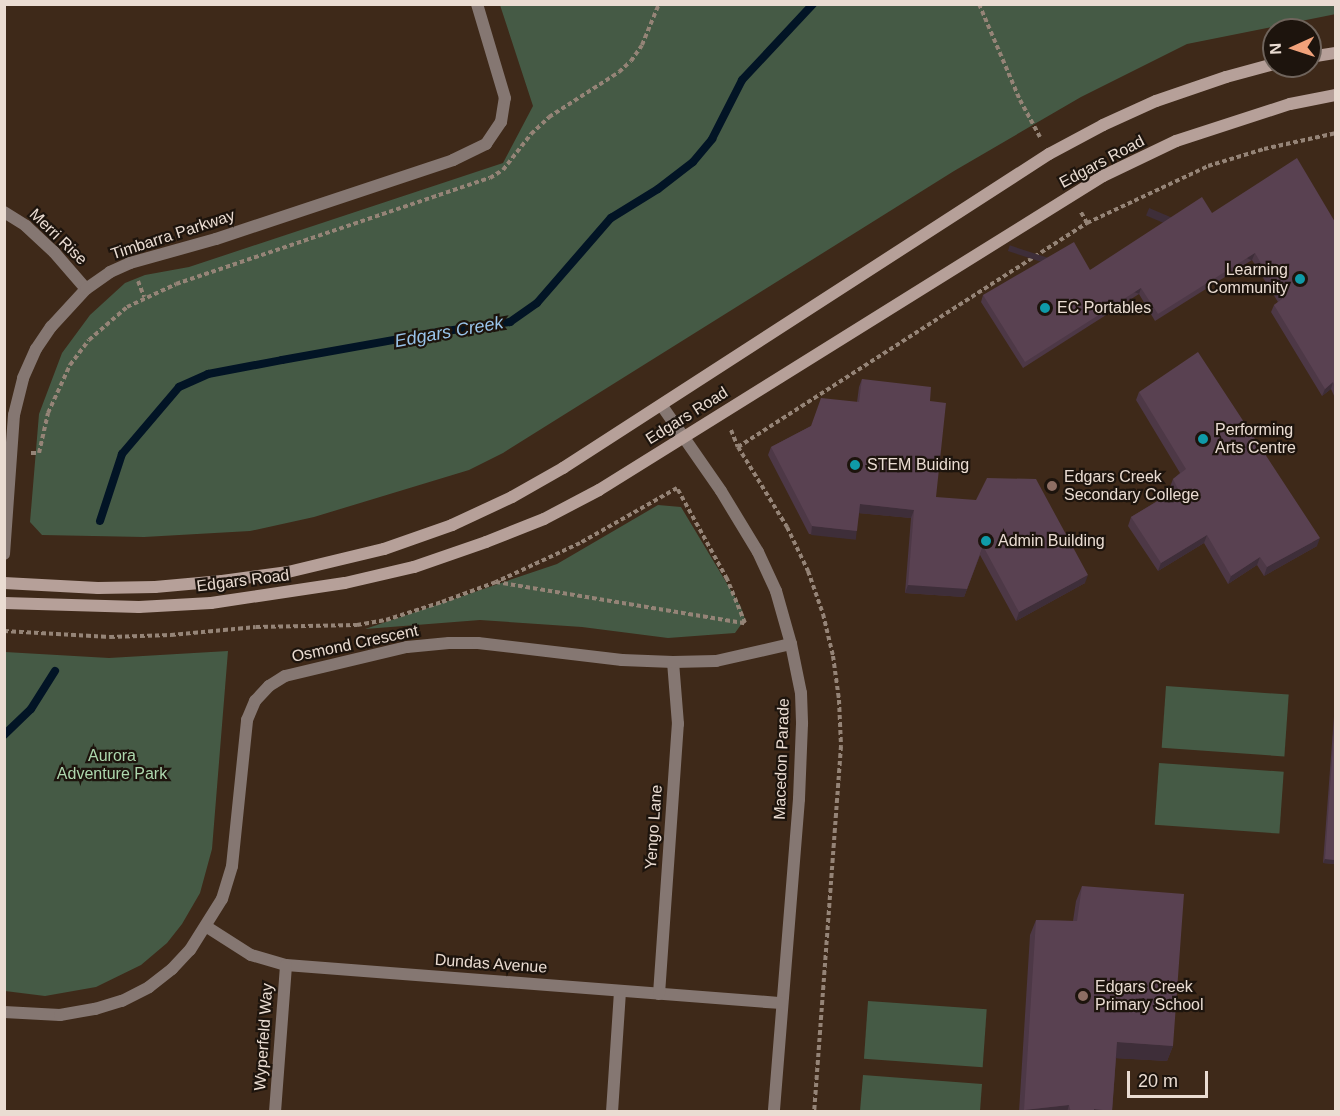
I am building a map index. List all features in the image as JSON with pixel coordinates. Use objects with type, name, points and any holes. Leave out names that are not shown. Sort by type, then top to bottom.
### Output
[{"type":"main road","name":"Edgars Road","points":[[4,583],[98,588],[199,583],[288,572],[384,549],[452,525],[512,496],[662,406],[808,308],[1049,154],[1103,125],[1156,101],[1262,67]]},
{"type":"main road","name":"Edgars Road","points":[[4,603],[139,607],[211,603],[308,589],[414,567],[544,519],[685,438],[1103,176],[1176,141],[1290,104],[1335,95]]},
{"type":"street","name":"Timbarra Parkway","points":[[4,554],[14,415],[23,378],[36,349],[51,327],[87,289],[110,272],[130,263],[216,239],[473,152],[486,144],[501,122],[504,110],[503,87],[477,4]]},
{"type":"street","name":"Merri Rise","points":[[4,212],[26,226],[54,252],[87,289]]},
{"type":"street","name":"Macedon Parade","points":[[662,406],[758,552],[776,591],[791,644],[801,693],[799,799],[774,1112]]},
{"type":"street","name":"Osmond Crescent","points":[[4,1012],[60,1015],[95,1009],[122,1001],[149,987],[172,969],[207,927],[222,899],[232,866],[247,720],[255,701],[269,686],[285,676],[407,646],[448,643],[478,643],[622,660],[673,662],[716,661],[791,644]]},
{"type":"street","name":"Yengo Lane","points":[[659,994],[678,724],[673,662]]},
{"type":"street","name":"Dundas Avenue","points":[[207,927],[251,955],[286,965],[782,1003]]},
{"type":"street","name":"Wyperfeld Way","points":[[275,1112],[286,965]]},
{"type":"street","points":[[612,1112],[621,991]]},
{"type":"path","points":[[10,453],[39,453],[48,413],[70,365],[89,340],[127,307],[176,284],[490,178],[503,170],[549,117],[619,72],[631,61],[642,45],[659,4]]},
{"type":"path","points":[[979,4],[1020,99]]},
{"type":"path","points":[[1087,223],[1208,166],[1264,148],[1335,133]]},
{"type":"path","points":[[4,631],[120,637],[256,627],[357,625],[420,609],[496,582],[580,543],[677,488],[727,579],[745,623],[496,582]]},
{"type":"green space","points":[[1335,4],[1336,14],[1316,18],[1262,18],[1262,29],[1187,44],[1081,97],[954,171],[503,453],[469,470],[314,517],[250,531],[144,537],[42,535],[30,522],[39,414],[62,353],[90,315],[125,283],[145,275],[189,267],[503,163],[533,106],[500,5]]},
{"type":"green space","points":[[658,505],[681,507],[741,607],[745,619],[735,633],[668,638],[582,627],[480,620],[365,629],[557,564]]},
{"type":"green space","name":"Aurora Adventure Park","points":[[228,651],[212,849],[200,893],[182,924],[167,943],[141,965],[96,987],[45,996],[5,991],[5,652],[109,658]]},
{"type":"green space","points":[[1166,686],[1289,695],[1284,756],[1162,748]]},
{"type":"green space","points":[[1159,763],[1284,772],[1279,834],[1155,825]]},
{"type":"green space","points":[[868,1001],[987,1009],[983,1067],[864,1059]]},
{"type":"green space","points":[[863,1075],[982,1084],[980,1111],[860,1111]]},
{"type":"building","points":[[1297,158],[1335,222],[1335,386],[1333,382],[1325,389],[1274,305],[1282,299],[1255,253],[1158,314],[1141,288],[1025,362],[983,295],[1074,242],[1090,270],[1202,197],[1212,213]]},
{"type":"building","name":"Performing Arts Centre","points":[[1198,352],[1320,538],[1267,567],[1260,557],[1231,576],[1207,535],[1161,563],[1131,517],[1178,489],[1173,479],[1186,469],[1139,392]]},
{"type":"building","points":[[862,379],[931,387],[930,401],[946,403],[936,497],[976,500],[987,478],[1036,479],[1088,575],[1019,612],[983,546],[967,589],[908,585],[914,510],[860,504],[857,531],[812,526],[771,447],[811,426],[821,398],[859,402]]},
{"type":"building","points":[[1335,718],[1335,860],[1325,859]]},
{"type":"building","points":[[1082,886],[1184,894],[1173,1046],[1117,1042],[1112,1111],[1094,1109],[1094,1112],[1071,1112],[1069,1105],[1024,1110],[1036,920],[1077,921]]},
{"type":"waterway","name":"Edgars Creek","points":[[100,521],[122,454],[179,387],[208,374],[432,333],[510,322],[537,303],[611,218],[658,189],[693,162],[712,139],[742,80],[813,4]]},
{"type":"waterway","name":"Edgars Creek","points":[[4,735],[31,709],[55,671]]},
{"type":"place","name":"Learning Community","points":[[1300,279]]},
{"type":"place","name":"EC Portables","points":[[1045,308]]},
{"type":"place","name":"Performing Arts Centre","points":[[1203,439]]},
{"type":"place","name":"STEM Buiding","points":[[855,465]]},
{"type":"place","name":"Edgars Creek Secondary College","points":[[1052,486]]},
{"type":"place","name":"Admin Building","points":[[986,541]]},
{"type":"place","name":"Edgars Creek Primary School","points":[[1083,996]]}]
